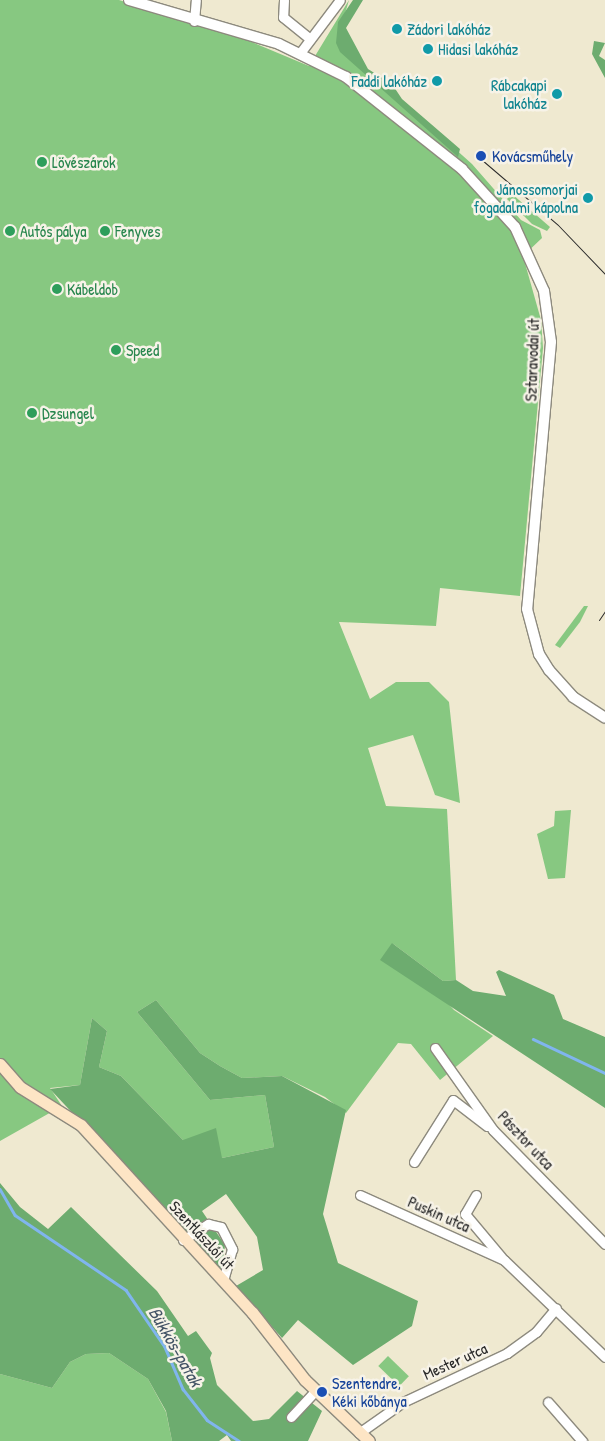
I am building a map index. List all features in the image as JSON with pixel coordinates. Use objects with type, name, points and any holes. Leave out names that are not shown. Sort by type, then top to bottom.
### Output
[{"type":"main road","name":"Szentlászlói út","points":[[0,1064],[20,1087],[81,1125],[183,1240],[223,1281],[315,1391],[369,1441]]},
{"type":"street","name":"Sztaravodai út","points":[[129,0],[300,53],[373,95],[462,169],[494,200],[526,244],[544,291],[551,342],[527,609],[539,654],[549,670],[573,697],[605,718]]},
{"type":"street","points":[[194,21],[196,0]]},
{"type":"street","points":[[284,0],[283,17],[310,39]]},
{"type":"street","points":[[300,53],[340,0]]},
{"type":"street","name":"Pásztor utca","points":[[435,1048],[493,1130],[605,1244]]},
{"type":"street","points":[[414,1162],[453,1100],[493,1130]]},
{"type":"street","name":"Puskin utca","points":[[360,1195],[504,1260]]},
{"type":"street","name":"Puskin utca","points":[[476,1195],[465,1214],[504,1260],[605,1357]]},
{"type":"street","points":[[183,1240],[208,1224],[221,1227],[230,1236],[232,1249],[223,1281]]},
{"type":"street","name":"Mester utca","points":[[359,1433],[403,1402],[507,1353],[536,1332],[556,1308]]},
{"type":"street","points":[[291,1417],[315,1391]]},
{"type":"street","points":[[548,1402],[582,1441]]},
{"type":"green space","points":[[0,0],[119,0],[240,37],[309,66],[349,0],[342,24],[349,54],[472,164],[521,220],[540,230],[542,238],[523,256],[541,320],[543,348],[520,596],[440,588],[436,626],[339,622],[370,699],[396,682],[429,682],[449,702],[460,803],[435,795],[413,735],[368,748],[386,806],[447,809],[456,980],[443,981],[392,943],[454,1010],[493,1036],[440,1080],[411,1044],[398,1043],[346,1113],[325,1097],[282,1076],[242,1078],[220,1066],[200,1053],[156,1000],[137,1012],[210,1100],[265,1095],[274,1147],[222,1158],[183,1140],[121,1076],[99,1067],[107,1031],[92,1018],[80,1085],[50,1088],[62,1106],[0,1141]]},
{"type":"green space","points":[[353,0],[363,0],[346,28],[368,69],[392,84],[402,99],[460,149],[458,157],[340,52],[336,43],[338,22]]},
{"type":"green space","points":[[594,41],[605,43],[599,56],[605,60],[605,78],[592,54]]},
{"type":"green space","points":[[512,194],[550,227],[547,231],[532,224],[507,199]]},
{"type":"green space","points":[[584,606],[588,606],[580,622],[560,648],[555,645]]},
{"type":"green space","points":[[571,810],[565,878],[548,879],[537,834],[554,826],[555,811]]},
{"type":"green space","points":[[392,943],[443,981],[456,980],[473,991],[506,996],[496,972],[499,970],[554,995],[563,1019],[605,1037],[605,1108],[380,960]]},
{"type":"green space","points":[[156,1000],[200,1053],[220,1066],[242,1078],[282,1076],[346,1110],[323,1214],[338,1263],[418,1301],[412,1326],[353,1365],[298,1320],[282,1338],[236,1286],[263,1270],[257,1237],[226,1194],[202,1211],[225,1245],[222,1273],[50,1089],[80,1085],[92,1018],[107,1031],[99,1067],[121,1076],[183,1140],[216,1128],[222,1158],[274,1147],[265,1095],[210,1100],[137,1012]]},
{"type":"green space","points":[[0,1183],[20,1207],[48,1229],[71,1207],[157,1291],[188,1336],[196,1331],[212,1353],[210,1358],[217,1385],[253,1421],[269,1419],[297,1391],[322,1411],[308,1441],[231,1441],[227,1435],[219,1441],[172,1441],[166,1411],[148,1379],[109,1353],[86,1354],[70,1362],[52,1388],[0,1374]]},
{"type":"green space","points":[[109,1353],[148,1379],[166,1412],[172,1441],[0,1441],[0,1374],[52,1388],[70,1362],[86,1354]]},
{"type":"green space","points":[[388,1356],[409,1376],[399,1386],[378,1366]]},
{"type":"waterway","points":[[533,1039],[605,1073]]},
{"type":"waterway","name":"Bükkös-patak","points":[[0,1189],[15,1215],[126,1290],[165,1347],[183,1389],[207,1420],[239,1441]]},
{"type":"tram line","points":[[475,154],[558,225],[605,274]]},
{"type":"tram line","points":[[599,620],[605,611]]},
{"type":"place","name":"Zádori lakóház","points":[[397,29]]},
{"type":"place","name":"Hidasi lakóház","points":[[428,49]]},
{"type":"place","name":"Faddi lakóház","points":[[437,81]]},
{"type":"place","name":"Rábcakapi lakóház","points":[[557,94]]},
{"type":"place","name":"Kovácsműhely","points":[[481,156]]},
{"type":"place","name":"Lövészárok","points":[[42,162]]},
{"type":"place","name":"Jánossomorjai fogadalmi kápolna","points":[[588,198]]},
{"type":"place","name":"Autós pálya","points":[[10,231]]},
{"type":"place","name":"Fenyves","points":[[105,231]]},
{"type":"place","name":"Kábeldob","points":[[57,289]]},
{"type":"place","name":"Speed","points":[[116,350]]},
{"type":"place","name":"Dzsungel","points":[[32,413]]},
{"type":"place","name":"Szentendre, Kéki kőbánya","points":[[322,1392]]}]
